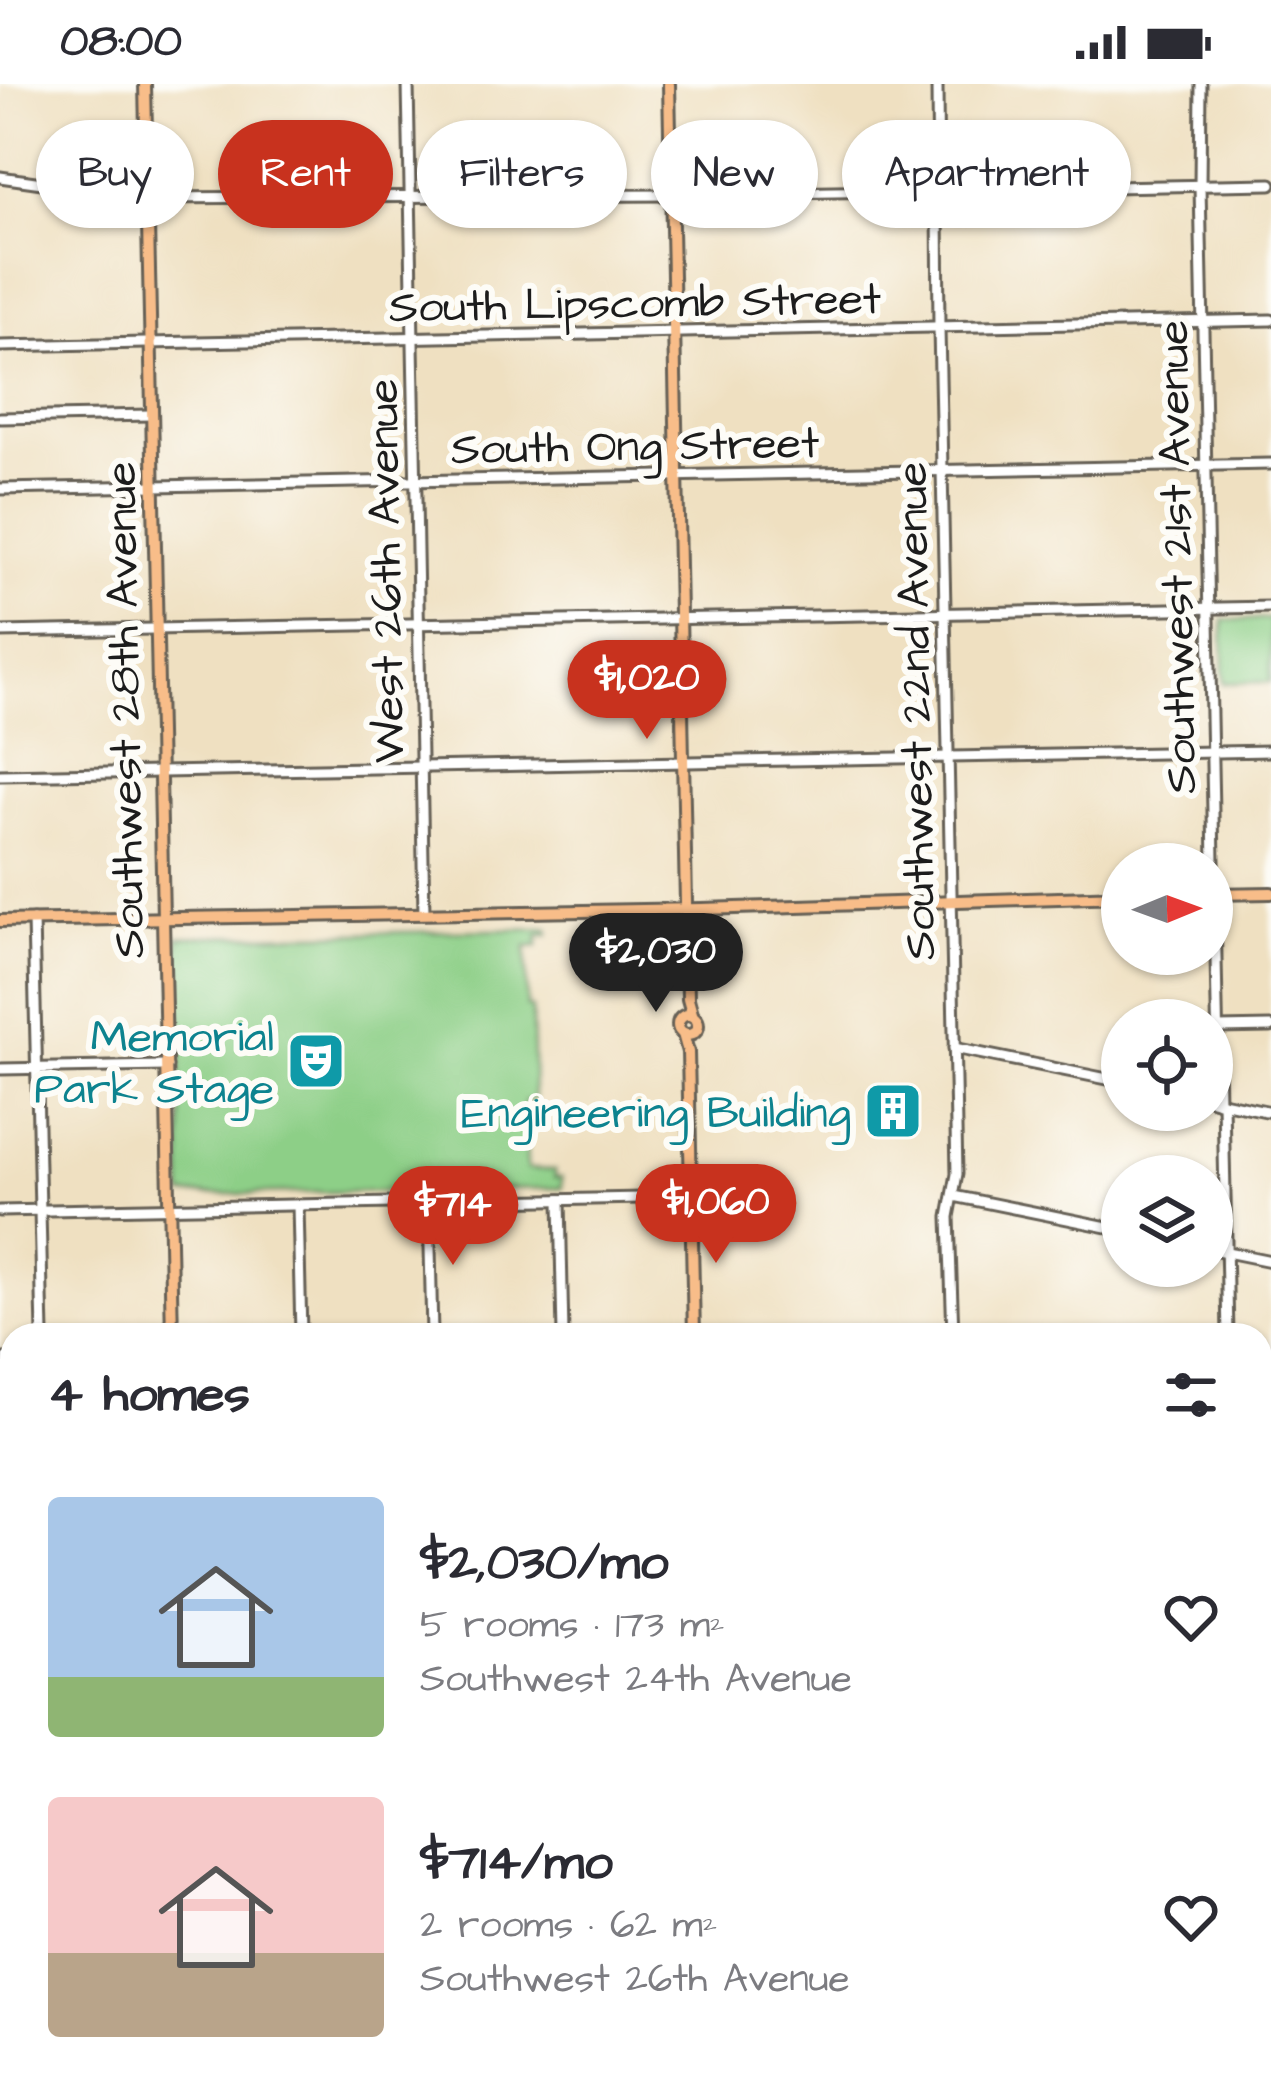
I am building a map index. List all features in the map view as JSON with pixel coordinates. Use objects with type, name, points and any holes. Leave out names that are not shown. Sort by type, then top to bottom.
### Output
[{"type":"main road","name":"Southwest 28th Avenue","points":[[145,84],[146,120]]},
{"type":"main road","points":[[669,84],[671,120]]},
{"type":"main road","name":"Southwest 28th Avenue","points":[[148,228],[172,1323]]},
{"type":"main road","points":[[674,228],[694,1323]]},
{"type":"main road","points":[[1233,894],[1271,893]]},
{"type":"main road","points":[[0,921],[1101,897]]},
{"type":"street","name":"West 26th Avenue","points":[[408,84],[424,913]]},
{"type":"street","name":"Southwest 22nd Avenue","points":[[938,84],[938,120]]},
{"type":"street","name":"Southwest 21st Avenue","points":[[1202,84],[1213,843]]},
{"type":"street","points":[[0,177],[36,182]]},
{"type":"street","points":[[1131,187],[1271,184]]},
{"type":"street","points":[[194,198],[651,195]]},
{"type":"street","name":"Southwest 22nd Avenue","points":[[938,228],[957,1174],[949,1217],[953,1323]]},
{"type":"street","name":"South Lipscomb Street","points":[[0,346],[1271,320]]},
{"type":"street","points":[[0,418],[151,416]]},
{"type":"street","name":"South Ong Street","points":[[0,489],[1271,464]]},
{"type":"street","points":[[0,632],[1271,607]]},
{"type":"street","points":[[0,775],[1271,751]]},
{"type":"street","points":[[33,920],[43,1323]]},
{"type":"street","points":[[1233,1028],[1271,1027]]},
{"type":"street","points":[[954,1048],[1101,1078]]},
{"type":"street","points":[[0,1069],[167,1066]]},
{"type":"street","points":[[1233,1104],[1271,1112]]},
{"type":"street","points":[[954,1196],[1101,1227]]},
{"type":"street","points":[[0,1211],[691,1198]]},
{"type":"street","points":[[560,1200],[563,1323]]},
{"type":"street","points":[[429,1202],[432,1323]]},
{"type":"street","points":[[298,1205],[301,1323]]},
{"type":"street","points":[[1233,1254],[1271,1262]]},
{"type":"street","name":"Southwest 21st Avenue","points":[[1227,1287],[1228,1323]]},
{"type":"green space","points":[[1271,619],[1271,682],[1224,683],[1223,620]]},
{"type":"green space","points":[[548,929],[549,935],[538,935],[538,946],[526,947],[534,1100],[525,1101],[527,1169],[555,1170],[555,1177],[562,1177],[562,1188],[183,1195],[178,937]]},
{"type":"place","name":"Memorial Park Stage","points":[[316,1061]]},
{"type":"place","name":"Engineering Building","points":[[893,1111]]}]
